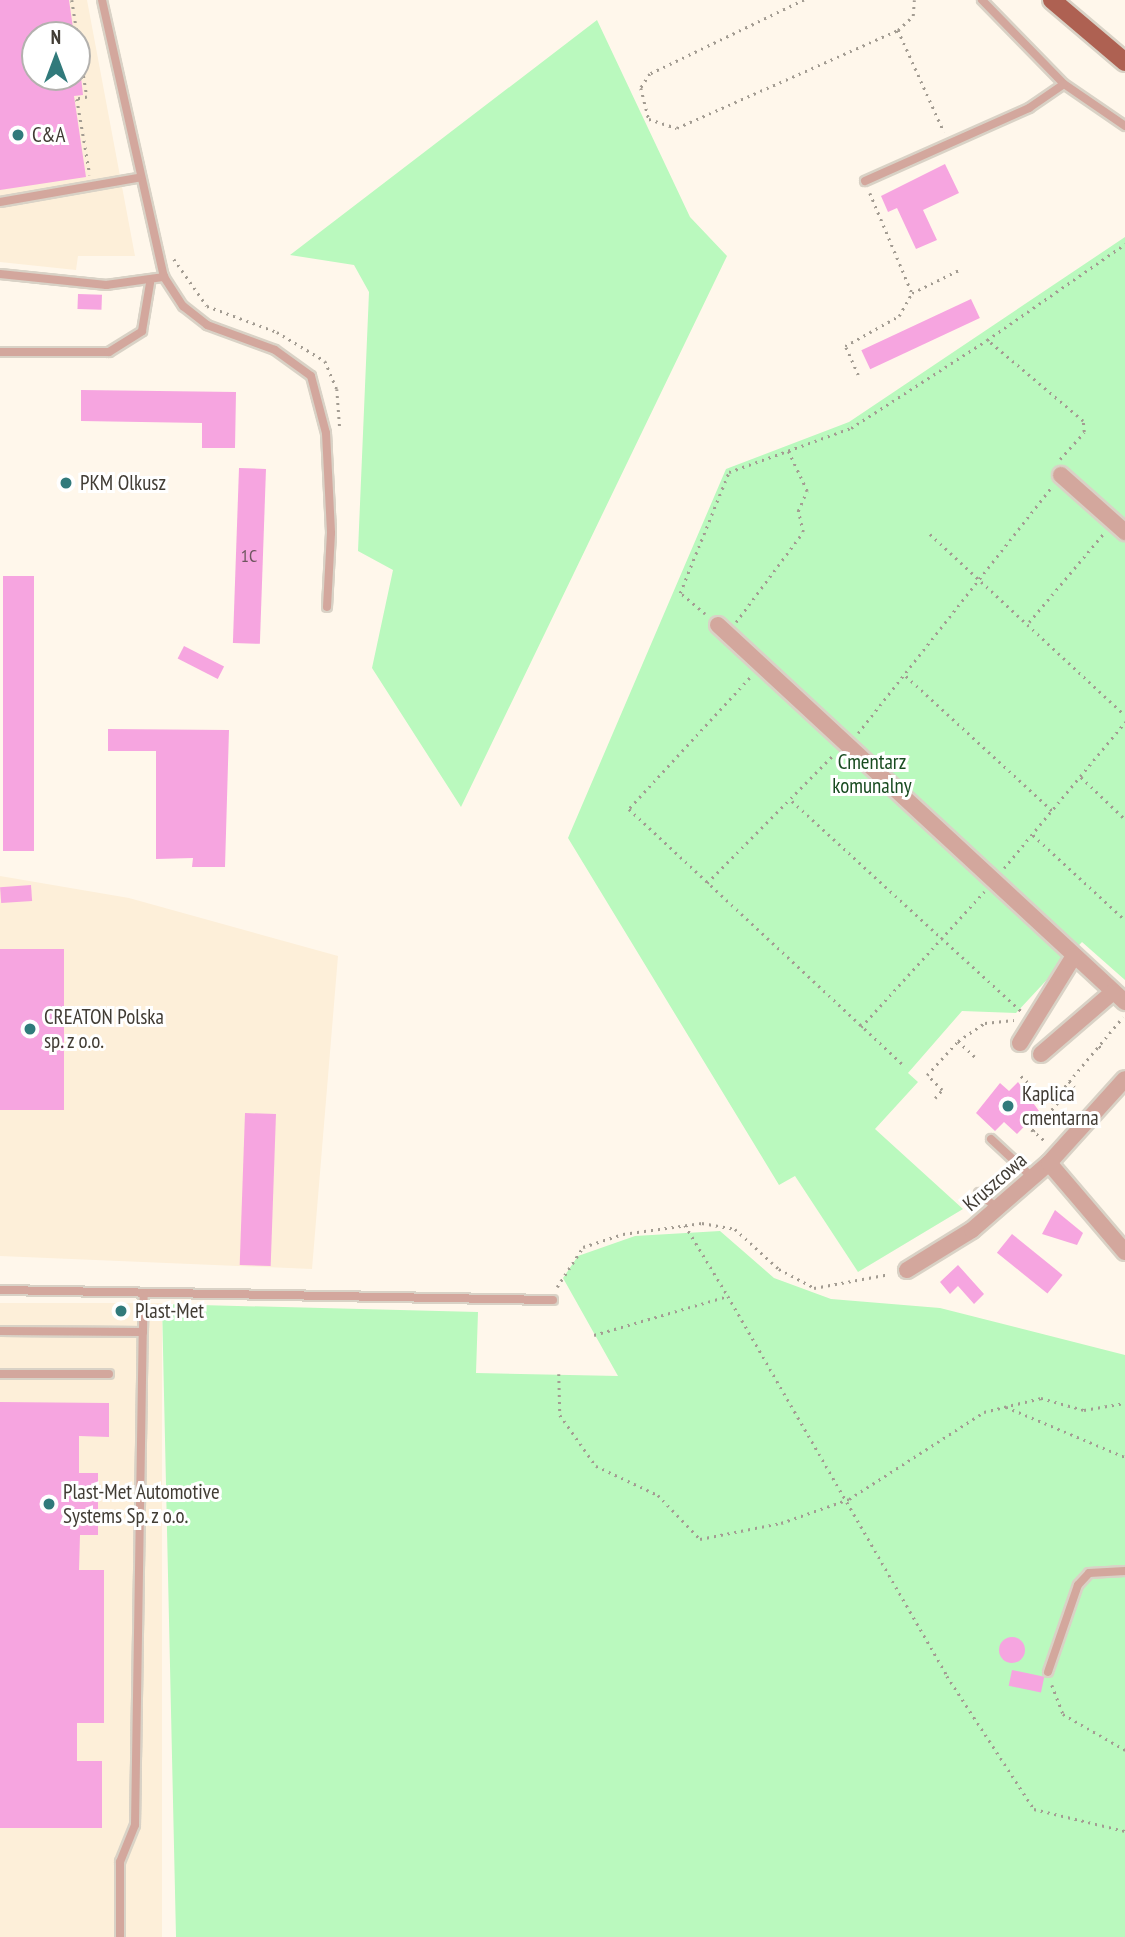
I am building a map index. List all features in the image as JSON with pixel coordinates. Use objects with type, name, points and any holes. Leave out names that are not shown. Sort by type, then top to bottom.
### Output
[{"type":"main road","points":[[1052,0],[1125,62]]},
{"type":"street","points":[[1061,475],[1120,527]]},
{"type":"street","points":[[722,629],[1119,997],[1041,1054]]},
{"type":"street","points":[[1020,1043],[1031,1021],[1074,956]]},
{"type":"street","name":"Kruszcowa","points":[[907,1270],[997,1208],[1033,1178],[1125,1079]]},
{"type":"street","points":[[1049,1163],[1125,1252]]},
{"type":"lane","points":[[102,0],[138,178],[164,277],[183,306],[207,325],[275,350],[311,376],[326,433],[331,533],[327,607]]},
{"type":"lane","points":[[982,0],[1063,84],[1125,126]]},
{"type":"lane","points":[[865,181],[1028,107],[1063,84]]},
{"type":"lane","points":[[0,202],[138,178]]},
{"type":"lane","points":[[0,274],[149,283],[164,277]]},
{"type":"lane","points":[[0,352],[109,352],[142,331],[149,283]]},
{"type":"lane","points":[[991,1139],[1033,1178]]},
{"type":"lane","points":[[979,1193],[997,1208]]},
{"type":"lane","points":[[0,1290],[553,1300]]},
{"type":"lane","points":[[120,1937],[120,1862],[135,1825],[144,1293]]},
{"type":"lane","points":[[0,1331],[143,1332]]},
{"type":"lane","points":[[0,1374],[109,1374]]},
{"type":"lane","points":[[1048,1672],[1078,1585],[1089,1573],[1125,1571]]},
{"type":"path","points":[[72,0],[87,97],[77,99],[91,179],[78,181]]},
{"type":"path","points":[[804,0],[650,74],[641,88],[649,119],[677,128],[898,30],[913,16],[914,0]]},
{"type":"path","points":[[898,30],[948,142]]},
{"type":"path","points":[[865,181],[912,293]]},
{"type":"path","points":[[789,451],[807,491],[798,511],[803,532],[722,629],[680,593],[729,472],[851,428],[987,340],[1125,244]]},
{"type":"path","points":[[172,253],[181,276],[207,306],[277,332],[325,361],[337,389],[340,430]]},
{"type":"path","points":[[858,375],[845,346],[899,316],[912,293],[960,271]]},
{"type":"path","points":[[707,883],[791,800],[905,675],[982,580],[1066,468],[1058,461],[1084,432],[1083,421],[987,340]]},
{"type":"path","points":[[1029,622],[1120,527]]},
{"type":"path","points":[[930,534],[1029,622],[1125,715]]},
{"type":"path","points":[[761,666],[629,809],[905,1066]]},
{"type":"path","points":[[905,675],[1053,811]]},
{"type":"path","points":[[1081,777],[1125,819]]},
{"type":"path","points":[[791,800],[1031,1021]]},
{"type":"path","points":[[1033,835],[1125,920]]},
{"type":"path","points":[[1021,1076],[1051,1103],[1125,1015]]},
{"type":"path","points":[[934,1098],[943,1090],[927,1075],[958,1041],[994,1020],[1031,1021]]},
{"type":"path","points":[[958,1041],[975,1057]]},
{"type":"path","points":[[1099,1046],[1104,1050]]},
{"type":"path","points":[[1069,1081],[1075,1087]]},
{"type":"path","points":[[1033,1131],[1059,1101],[1055,1098]]},
{"type":"path","points":[[1026,1125],[1042,1139]]},
{"type":"path","points":[[685,1226],[849,1499],[947,1676],[1034,1810],[1125,1831]]},
{"type":"path","points":[[553,1300],[570,1260],[583,1247],[685,1226],[735,1229],[779,1269],[814,1288],[907,1270]]},
{"type":"path","points":[[594,1335],[728,1296]]},
{"type":"path","points":[[559,1374],[560,1415],[596,1466],[658,1495],[700,1539],[781,1523],[849,1499],[984,1412],[1041,1398],[1084,1409],[1125,1403]]},
{"type":"path","points":[[1005,1407],[1125,1457]]},
{"type":"path","points":[[1048,1672],[1063,1714],[1125,1750]]},
{"type":"shaded area","points":[[0,0],[87,0],[91,21],[21,21],[21,91],[91,91],[91,21],[135,256],[78,256],[76,270],[0,262]]},
{"type":"shaded area","points":[[0,876],[129,898],[338,956],[312,1269],[0,1256]]},
{"type":"shaded area","points":[[0,1303],[162,1303],[162,1937],[0,1937]]},
{"type":"green space","points":[[597,20],[690,217],[727,256],[461,807],[372,668],[393,570],[358,551],[369,292],[354,265],[290,255]]},
{"type":"green space","name":"Cmentarz komunalny","points":[[1125,237],[1125,980],[1082,942],[1016,1013],[962,1011],[908,1073],[918,1082],[875,1129],[963,1209],[858,1272],[795,1176],[779,1185],[568,838],[726,469],[849,422]]},
{"type":"green space","points":[[720,1231],[774,1278],[831,1299],[940,1308],[1125,1355],[1125,1937],[176,1937],[162,1304],[478,1312],[476,1373],[618,1376],[563,1278],[578,1256],[635,1236]]},
{"type":"building","points":[[0,0],[69,0],[72,21],[21,21],[21,91],[83,91],[83,95],[74,96],[86,177],[0,190]]},
{"type":"building","points":[[945,164],[959,193],[923,210],[937,240],[916,249],[897,208],[888,212],[881,196]]},
{"type":"building","points":[[78,294],[102,295],[101,310],[77,309]]},
{"type":"building","points":[[971,299],[980,318],[870,369],[861,350]]},
{"type":"building","points":[[81,390],[236,392],[235,448],[202,448],[202,423],[81,421]]},
{"type":"building","points":[[239,468],[266,469],[260,644],[233,643]]},
{"type":"building","points":[[3,576],[34,576],[34,851],[3,851]]},
{"type":"building","points":[[184,646],[224,666],[218,679],[178,658]]},
{"type":"building","points":[[108,729],[229,730],[225,867],[192,867],[193,858],[156,859],[156,751],[108,751]]},
{"type":"building","points":[[31,885],[32,901],[1,903],[0,887]]},
{"type":"building","name":"CREATON Polska sp. z o.o.","points":[[0,949],[64,949],[64,1110],[0,1110]]},
{"type":"building","name":"Kaplica cmentarna","points":[[1018,1082],[1039,1111],[1017,1134],[1004,1122],[995,1131],[976,1113],[1000,1083],[1009,1091]]},
{"type":"building","points":[[245,1113],[276,1114],[271,1266],[240,1265]]},
{"type":"building","points":[[1055,1210],[1083,1233],[1077,1245],[1042,1234]]},
{"type":"building","points":[[1012,1234],[1063,1275],[1047,1294],[997,1253]]},
{"type":"building","points":[[958,1265],[984,1294],[974,1304],[958,1286],[950,1294],[940,1282]]},
{"type":"building","points":[[0,1402],[109,1403],[109,1437],[79,1436],[79,1473],[98,1473],[98,1535],[80,1535],[79,1570],[104,1570],[104,1723],[77,1723],[77,1761],[102,1761],[102,1828],[0,1828]]},
{"type":"building","points":[[1012,1637],[1022,1640],[1025,1650],[1022,1660],[1012,1663],[1002,1660],[999,1650],[1002,1640]]},
{"type":"building","points":[[1012,1670],[1044,1677],[1041,1693],[1009,1686]]},
{"type":"place","name":"C&A","points":[[18,135]]},
{"type":"place","name":"PKM Olkusz","points":[[66,483]]},
{"type":"place","name":"CREATON Polska sp. z o.o.","points":[[30,1029]]},
{"type":"place","name":"Kaplica cmentarna","points":[[1008,1106]]},
{"type":"place","name":"Plast-Met","points":[[121,1311]]},
{"type":"place","name":"Plast-Met Automotive Systems Sp. z o.o.","points":[[49,1504]]}]
